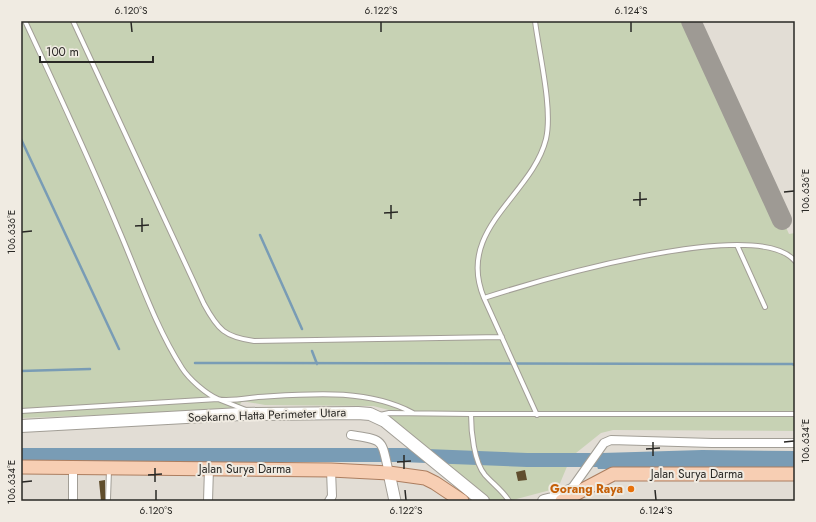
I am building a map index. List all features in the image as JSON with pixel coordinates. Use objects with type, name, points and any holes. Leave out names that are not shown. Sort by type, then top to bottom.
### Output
[{"type":"main road","name":"Soekarno Hatta Perimeter Utara","points":[[21,426],[253,414],[358,413],[378,417],[483,501]]},
{"type":"main road","name":"Jalan Surya Darma","points":[[21,467],[331,470],[388,468],[425,478],[462,501]]},
{"type":"main road","name":"Jalan Surya Darma","points":[[562,501],[613,474],[795,474]]},
{"type":"main road","points":[[544,501],[570,491],[588,481],[601,481]]},
{"type":"main road","name":"Jalan Surya Darma","points":[[601,481],[795,481]]},
{"type":"street","points":[[351,435],[374,438],[379,442],[384,450],[395,501]]},
{"type":"street","points":[[570,491],[604,443],[618,439],[712,443],[795,443]]},
{"type":"street","points":[[73,467],[73,501]]},
{"type":"street","points":[[208,501],[210,468]]},
{"type":"street","points":[[330,501],[332,496],[331,470]]},
{"type":"lane","points":[[25,21],[90,163],[172,350],[183,369],[195,383],[218,399],[253,414]]},
{"type":"lane","points":[[73,21],[204,304],[220,329],[239,339],[254,342],[502,338]]},
{"type":"lane","points":[[535,21],[547,105],[546,138],[541,152],[489,229],[481,250],[477,274],[478,284],[484,298],[537,414]]},
{"type":"lane","points":[[484,298],[559,276],[618,262],[698,246],[737,245],[774,248],[785,252],[795,261]]},
{"type":"lane","points":[[737,245],[765,307]]},
{"type":"lane","points":[[21,411],[313,394],[353,396],[382,400],[398,405],[413,413]]},
{"type":"lane","points":[[378,417],[389,412],[471,414],[795,414]]},
{"type":"lane","points":[[471,414],[472,438],[479,465],[486,476],[509,501]]},
{"type":"lane","points":[[108,468],[108,499]]},
{"type":"green space","points":[[21,21],[691,21],[789,234],[795,233],[795,431],[613,430],[601,433],[571,457],[558,488],[509,501],[488,501],[389,418],[389,410],[373,406],[265,405],[242,401],[237,410],[21,418]]},
{"type":"water","points":[[702,450],[795,451],[795,469],[598,469],[595,461],[602,453]]},
{"type":"building","points":[[525,470],[527,480],[518,481],[516,472]]},
{"type":"building","points":[[105,480],[105,501],[101,501],[99,481]]},
{"type":"waterway","points":[[21,139],[119,349]]},
{"type":"waterway","points":[[260,235],[302,329]]},
{"type":"waterway","points":[[312,351],[317,364]]},
{"type":"waterway","points":[[195,363],[795,365]]},
{"type":"waterway","points":[[21,371],[90,369]]},
{"type":"waterway","points":[[21,455],[401,455],[527,460],[606,460]]},
{"type":"taxiway","points":[[691,21],[782,220]]},
{"type":"place","name":"Gorang Raya","points":[[631,489]]}]
